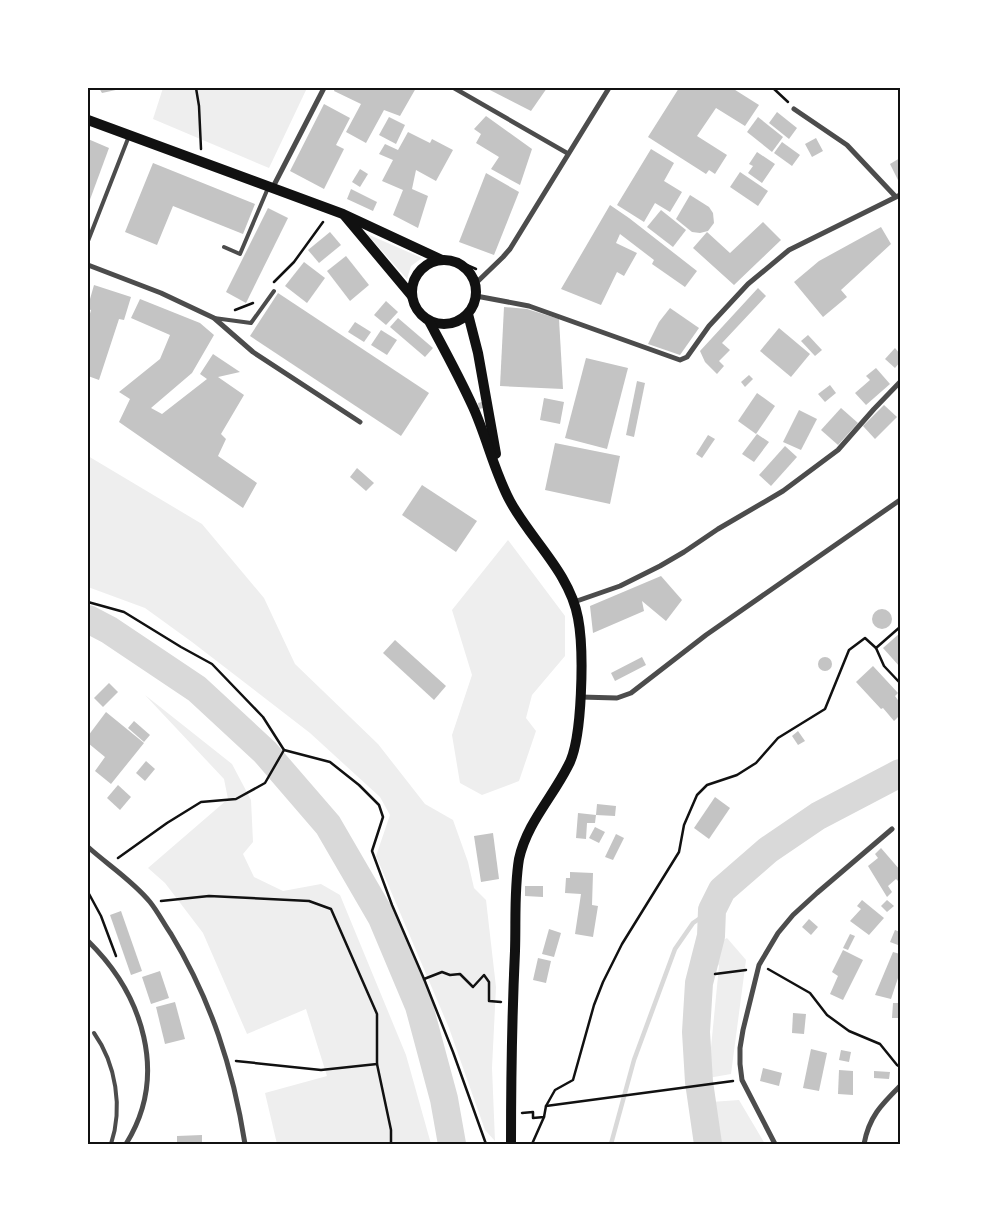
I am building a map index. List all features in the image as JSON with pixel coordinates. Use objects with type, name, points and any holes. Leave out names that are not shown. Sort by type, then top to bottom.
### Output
[{"type":"main road","points":[[88,120],[343,214],[442,260],[460,264],[467,269],[475,284],[476,296],[474,303],[468,314],[462,319],[446,324],[429,321]]},
{"type":"main road","points":[[343,214],[412,296]]},
{"type":"main road","points":[[442,260],[423,268],[416,276],[412,296],[415,306],[421,315],[429,321],[473,407],[501,482],[522,520],[566,585],[574,602],[580,631],[580,697],[578,732],[574,751],[569,766],[531,825],[525,838],[517,875],[511,1144]]},
{"type":"main road","points":[[468,314],[478,353],[501,482]]},
{"type":"street","points":[[271,187],[324,88]]},
{"type":"street","points":[[454,88],[567,154]]},
{"type":"street","points":[[475,284],[504,257],[609,88]]},
{"type":"street","points":[[476,296],[529,306],[680,360],[687,357],[708,326],[748,284],[789,250],[898,195],[847,145],[794,109]]},
{"type":"street","points":[[88,265],[161,292],[214,318],[253,352],[360,422]]},
{"type":"street","points":[[574,602],[620,586],[660,566],[718,529],[784,492],[838,450],[900,382]]},
{"type":"street","points":[[580,697],[617,698],[631,693],[706,635],[900,500]]},
{"type":"street","points":[[775,1144],[742,1080],[740,1064],[740,1048],[747,1010],[760,965],[778,934],[793,915],[892,830]]},
{"type":"street","points":[[88,846],[150,902],[190,965],[209,1006],[227,1060],[241,1117],[245,1144]]},
{"type":"street","points":[[88,941],[117,975],[139,1022],[148,1053],[149,1070],[145,1096],[137,1123],[126,1144]]},
{"type":"street","points":[[864,1144],[873,1116],[900,1086]]},
{"type":"lane","points":[[88,241],[130,136]]},
{"type":"lane","points":[[224,247],[240,254],[271,187]]},
{"type":"lane","points":[[214,318],[251,323],[274,290]]},
{"type":"lane","points":[[94,1033],[106,1054],[117,1098],[117,1116],[111,1144]]},
{"type":"path","points":[[196,88],[199,106],[201,151]]},
{"type":"path","points":[[773,88],[794,109]]},
{"type":"path","points":[[273,283],[294,262],[324,222]]},
{"type":"path","points":[[214,318],[252,304],[259,297]]},
{"type":"path","points":[[88,602],[124,612],[212,664],[263,718],[284,750],[330,762],[359,785],[379,805],[383,818],[372,851],[392,905],[424,979],[486,1144]]},
{"type":"path","points":[[876,648],[900,627]]},
{"type":"path","points":[[532,1144],[544,1117],[546,1106],[555,1090],[573,1080],[594,1005],[603,982],[622,944],[679,852],[684,825],[697,796],[707,785],[737,775],[756,763],[778,738],[825,709],[849,650],[865,638],[876,648],[884,666],[900,683]]},
{"type":"path","points":[[108,865],[200,802],[236,799],[265,783],[284,750]]},
{"type":"path","points":[[88,892],[114,946],[117,957],[117,975]]},
{"type":"path","points":[[150,902],[210,896],[309,902],[331,909],[377,1014],[377,1064],[391,1144]]},
{"type":"path","points":[[716,974],[742,972],[760,965],[810,993],[827,1015],[849,1031],[880,1044],[900,1067]]},
{"type":"path","points":[[424,979],[442,972],[450,975],[460,974],[472,987],[484,975],[489,982],[489,1001],[505,1002]]},
{"type":"path","points":[[227,1060],[321,1070],[377,1064]]},
{"type":"path","points":[[546,1106],[742,1080]]},
{"type":"path","points":[[516,1114],[533,1112],[533,1118],[544,1117]]},
{"type":"shaded area","points":[[163,88],[307,88],[269,168],[153,119]]},
{"type":"shaded area","points":[[367,234],[422,258],[411,266],[407,279]]},
{"type":"shaded area","points":[[88,456],[202,524],[264,598],[295,664],[378,744],[425,804],[453,820],[468,862],[474,888],[486,900],[496,987],[492,1068],[495,1141],[485,1130],[449,1028],[376,856],[390,815],[380,797],[310,733],[145,608],[88,587]]},
{"type":"shaded area","points":[[508,540],[565,616],[565,656],[532,695],[526,718],[536,731],[519,781],[482,795],[460,783],[452,735],[472,675],[452,610]]},
{"type":"shaded area","points":[[145,695],[232,764],[251,800],[253,842],[243,854],[254,877],[283,891],[321,884],[340,895],[406,1055],[431,1144],[277,1144],[265,1093],[327,1076],[306,1009],[247,1034],[203,933],[165,883],[148,868],[228,799],[224,779]]},
{"type":"shaded area","points":[[727,938],[746,960],[731,1074],[708,1078],[719,966],[710,948]]},
{"type":"shaded area","points":[[739,1100],[765,1144],[719,1144],[711,1102]]},
{"type":"building","points":[[99,88],[125,88],[102,93]]},
{"type":"building","points":[[335,88],[416,88],[400,116],[384,110],[366,143],[346,132],[361,104],[334,91]]},
{"type":"building","points":[[486,88],[547,88],[531,111]]},
{"type":"building","points":[[679,88],[732,88],[759,105],[745,126],[716,108],[697,136],[727,155],[715,174],[709,170],[706,174],[648,137]]},
{"type":"building","points":[[324,104],[350,118],[336,145],[344,149],[324,189],[290,171]]},
{"type":"building","points":[[777,112],[797,128],[789,139],[769,123]]},
{"type":"building","points":[[486,116],[532,149],[520,185],[491,169],[499,157],[476,143],[481,134],[474,129]]},
{"type":"building","points":[[389,117],[405,125],[396,144],[379,135]]},
{"type":"building","points":[[758,117],[783,137],[772,152],[747,132]]},
{"type":"building","points":[[408,132],[430,143],[432,139],[453,150],[436,181],[416,170],[412,189],[428,196],[418,228],[393,215],[403,190],[382,181],[393,160],[379,154],[385,144],[398,150]]},
{"type":"building","points":[[816,138],[823,151],[812,157],[805,144]]},
{"type":"building","points":[[88,139],[109,148],[88,205]]},
{"type":"building","points":[[782,142],[800,155],[792,166],[774,153]]},
{"type":"building","points":[[651,149],[674,163],[664,181],[682,192],[670,212],[655,203],[644,222],[617,205]]},
{"type":"building","points":[[757,152],[775,164],[762,183],[748,173],[753,166],[749,164]]},
{"type":"building","points":[[900,158],[900,184],[890,164]]},
{"type":"building","points":[[153,163],[255,204],[243,234],[173,206],[157,245],[125,232]]},
{"type":"building","points":[[360,169],[368,174],[360,187],[352,182]]},
{"type":"building","points":[[740,172],[768,191],[758,206],[730,187]]},
{"type":"building","points":[[486,173],[519,192],[494,255],[459,242]]},
{"type":"building","points":[[351,189],[377,202],[373,211],[347,199]]},
{"type":"building","points":[[690,195],[709,207],[713,213],[714,223],[708,231],[692,232],[676,219]]},
{"type":"building","points":[[610,205],[697,271],[685,287],[652,264],[654,260],[620,234],[616,243],[637,253],[624,276],[617,272],[601,305],[561,289]]},
{"type":"building","points":[[268,208],[288,218],[246,303],[226,292]]},
{"type":"building","points":[[661,210],[686,230],[673,247],[647,227]]},
{"type":"building","points":[[763,222],[781,240],[734,285],[693,248],[707,232],[730,253]]},
{"type":"building","points":[[881,227],[891,244],[841,290],[847,297],[823,317],[794,282],[819,261]]},
{"type":"building","points":[[330,232],[341,245],[319,263],[308,250]]},
{"type":"building","points":[[346,256],[369,285],[350,301],[327,271]]},
{"type":"building","points":[[304,262],[325,278],[307,303],[285,286]]},
{"type":"building","points":[[94,285],[131,297],[124,320],[119,319],[99,380],[88,376],[88,321],[91,310],[88,309],[88,306]]},
{"type":"building","points":[[758,288],[766,296],[722,343],[730,350],[719,361],[724,366],[717,374],[705,362],[700,351]]},
{"type":"building","points":[[278,293],[429,393],[401,436],[250,336]]},
{"type":"building","points":[[140,299],[200,323],[214,335],[192,373],[151,408],[162,414],[207,379],[200,374],[213,354],[240,372],[218,377],[244,395],[221,434],[226,439],[218,456],[257,483],[243,508],[119,422],[130,399],[119,392],[160,359],[170,335],[131,318]]},
{"type":"building","points":[[386,301],[398,312],[386,325],[374,315]]},
{"type":"building","points":[[504,307],[527,309],[559,319],[563,389],[500,386]]},
{"type":"building","points":[[670,308],[699,328],[680,355],[648,344],[659,322]]},
{"type":"building","points":[[398,318],[433,348],[425,357],[390,327]]},
{"type":"building","points":[[355,322],[371,332],[364,342],[348,332]]},
{"type":"building","points":[[779,328],[810,354],[791,377],[760,351]]},
{"type":"building","points":[[381,330],[397,340],[387,355],[371,345]]},
{"type":"building","points":[[808,335],[822,350],[815,356],[801,341]]},
{"type":"building","points":[[895,348],[900,354],[900,362],[895,368],[885,359]]},
{"type":"building","points":[[586,358],[628,368],[607,449],[565,438]]},
{"type":"building","points":[[876,368],[890,384],[866,405],[855,393],[870,380],[866,376]]},
{"type":"building","points":[[749,375],[753,379],[745,387],[741,382]]},
{"type":"building","points":[[637,381],[645,383],[634,437],[626,435]]},
{"type":"building","points":[[830,385],[836,393],[825,402],[818,394]]},
{"type":"building","points":[[757,393],[775,406],[756,434],[738,421]]},
{"type":"building","points":[[544,398],[564,402],[560,424],[540,420]]},
{"type":"building","points":[[482,402],[483,408],[479,409],[478,403]]},
{"type":"building","points":[[884,405],[897,417],[875,439],[863,426]]},
{"type":"building","points":[[841,408],[858,423],[838,445],[821,430]]},
{"type":"building","points":[[799,410],[817,419],[801,450],[783,442]]},
{"type":"building","points":[[757,434],[769,442],[754,462],[742,454]]},
{"type":"building","points":[[708,435],[715,439],[702,458],[696,454]]},
{"type":"building","points":[[555,443],[620,456],[610,504],[545,490]]},
{"type":"building","points":[[785,446],[797,457],[771,486],[759,475]]},
{"type":"building","points":[[357,468],[374,483],[366,491],[350,477]]},
{"type":"building","points":[[422,485],[477,521],[456,552],[402,515]]},
{"type":"building","points":[[661,576],[682,600],[666,621],[642,601],[644,611],[593,633],[590,606]]},
{"type":"building","points":[[882,609],[889,612],[892,619],[889,626],[882,629],[875,626],[872,619],[875,612]]},
{"type":"building","points":[[900,633],[900,667],[883,648]]},
{"type":"building","points":[[395,640],[446,686],[434,700],[383,653]]},
{"type":"building","points":[[642,657],[646,665],[615,681],[611,673]]},
{"type":"building","points":[[825,657],[830,659],[832,664],[830,669],[825,671],[820,669],[818,664],[820,659]]},
{"type":"building","points":[[873,666],[898,693],[895,696],[900,703],[900,715],[894,721],[856,682]]},
{"type":"building","points":[[109,683],[118,692],[103,707],[94,698]]},
{"type":"building","points":[[106,712],[144,743],[111,784],[95,771],[105,757],[88,743],[88,736]]},
{"type":"building","points":[[134,721],[150,735],[144,742],[128,728]]},
{"type":"building","points":[[798,731],[805,741],[798,745],[792,736]]},
{"type":"building","points":[[146,761],[155,769],[145,781],[136,773]]},
{"type":"building","points":[[118,785],[131,797],[120,810],[107,798]]},
{"type":"building","points":[[715,797],[730,808],[709,839],[694,828]]},
{"type":"building","points":[[597,804],[616,806],[615,816],[596,815]]},
{"type":"building","points":[[578,813],[596,815],[595,823],[587,823],[586,839],[576,838]]},
{"type":"building","points":[[595,827],[605,832],[599,843],[589,838]]},
{"type":"building","points":[[493,833],[499,879],[481,882],[474,836]]},
{"type":"building","points":[[616,834],[624,838],[613,860],[605,857]]},
{"type":"building","points":[[881,848],[900,870],[900,883],[896,879],[888,886],[892,892],[887,897],[868,866],[878,858],[875,854]]},
{"type":"building","points":[[570,872],[593,873],[592,905],[598,906],[593,937],[575,934],[581,894],[565,893],[566,878],[570,878]]},
{"type":"building","points":[[525,886],[543,886],[543,897],[525,896]]},
{"type":"building","points":[[862,900],[884,918],[869,935],[850,921],[861,909],[857,906]]},
{"type":"building","points":[[887,900],[894,906],[887,912],[881,906]]},
{"type":"building","points":[[121,911],[142,971],[131,975],[110,915]]},
{"type":"building","points":[[809,919],[818,927],[811,935],[802,927]]},
{"type":"building","points":[[549,929],[561,933],[554,957],[542,954]]},
{"type":"building","points":[[895,930],[900,932],[898,945],[890,942]]},
{"type":"building","points":[[850,934],[855,936],[848,950],[843,948]]},
{"type":"building","points":[[843,950],[863,960],[843,1000],[830,994],[838,976],[832,972]]},
{"type":"building","points":[[893,952],[900,954],[900,972],[891,999],[875,995]]},
{"type":"building","points":[[538,958],[551,961],[546,983],[533,980]]},
{"type":"building","points":[[160,971],[169,998],[151,1004],[142,977]]},
{"type":"building","points":[[175,1002],[185,1039],[165,1044],[156,1007]]},
{"type":"building","points":[[893,1003],[900,1003],[900,1018],[892,1018]]},
{"type":"building","points":[[793,1013],[806,1014],[804,1034],[792,1033]]},
{"type":"building","points":[[811,1049],[827,1053],[819,1091],[803,1088]]},
{"type":"building","points":[[841,1050],[851,1052],[849,1062],[839,1060]]},
{"type":"building","points":[[763,1068],[782,1073],[779,1086],[760,1081]]},
{"type":"building","points":[[839,1070],[853,1071],[853,1095],[838,1094]]},
{"type":"building","points":[[874,1071],[890,1072],[889,1079],[874,1078]]},
{"type":"building","points":[[202,1135],[202,1144],[177,1144],[177,1136]]},
{"type":"waterway","points":[[88,619],[109,630],[197,689],[265,752],[328,825],[382,918],[419,1006],[444,1099],[452,1144]]},
{"type":"waterway","points":[[708,1144],[699,1082],[696,1032],[699,983],[711,936],[712,910],[722,890],[768,850],[818,816],[900,773]]},
{"type":"waterway","points":[[611,1144],[634,1060],[675,949],[693,923],[712,910]]}]
